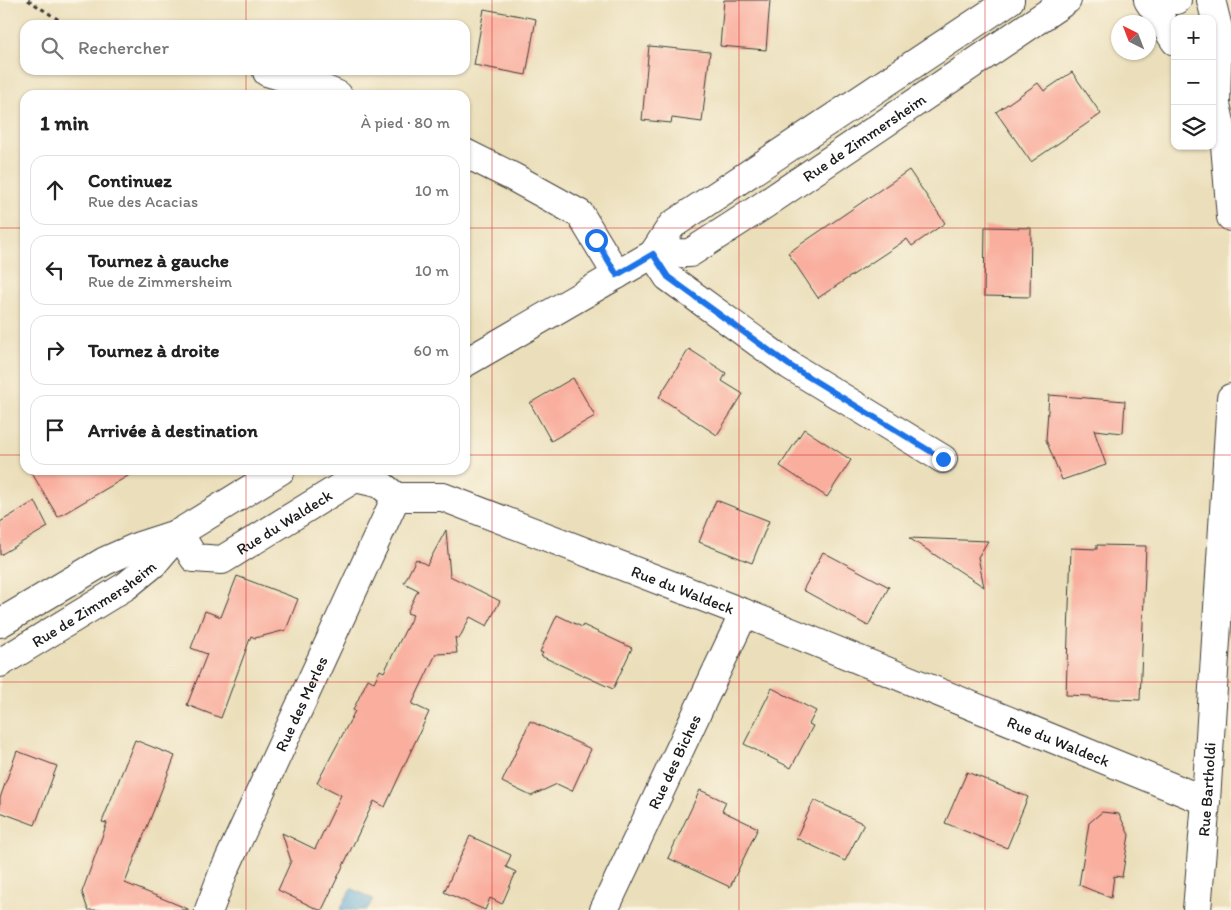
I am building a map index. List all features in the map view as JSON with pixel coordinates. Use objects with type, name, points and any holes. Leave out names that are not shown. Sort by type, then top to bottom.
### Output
[{"type":"street","name":"Rue de Zimmersheim","points":[[470,360],[653,254],[672,225],[1010,0]]},
{"type":"street","name":"Rue de Zimmersheim","points":[[653,254],[690,253],[1067,0]]},
{"type":"street","points":[[1148,0],[1171,35]]},
{"type":"street","points":[[1155,0],[1177,0]]},
{"type":"street","points":[[1211,0],[1218,28],[1216,64]]},
{"type":"street","points":[[277,75],[326,90]]},
{"type":"street","points":[[1215,105],[1225,145],[1231,217]]},
{"type":"street","points":[[470,156],[580,214],[617,275]]},
{"type":"street","points":[[653,254],[668,277],[789,365],[943,459]]},
{"type":"street","name":"Rue Bartholdi","points":[[1197,910],[1206,801],[1231,398]]},
{"type":"street","name":"Rue de Zimmersheim","points":[[0,623],[105,561],[139,546],[179,533],[273,475]]},
{"type":"street","name":"Rue du Waldeck","points":[[179,533],[194,558],[222,560],[355,478],[380,484],[396,497],[443,497],[744,613],[1206,801]]},
{"type":"street","name":"Rue des Merles","points":[[209,910],[222,873],[396,497]]},
{"type":"street","name":"Rue de Zimmersheim","points":[[0,663],[126,586],[153,564],[179,533]]},
{"type":"street","name":"Rue des Biches","points":[[604,910],[744,613]]},
{"type":"path","points":[[28,0],[59,20]]},
{"type":"water","points":[[351,888],[373,899],[367,910],[340,910]]},
{"type":"building","points":[[724,0],[770,0],[766,50],[720,46]]},
{"type":"building","points":[[484,9],[536,19],[526,75],[474,65]]},
{"type":"building","points":[[649,46],[710,52],[702,122],[672,118],[671,123],[642,120]]},
{"type":"building","points":[[1072,72],[1101,114],[1031,162],[996,112],[1038,83],[1044,91]]},
{"type":"building","points":[[909,170],[945,223],[912,246],[907,239],[818,298],[788,253]]},
{"type":"building","points":[[985,227],[1031,228],[1030,297],[984,296]]},
{"type":"building","points":[[689,349],[726,373],[722,381],[743,394],[717,435],[659,397]]},
{"type":"building","points":[[573,378],[595,416],[551,441],[530,403]]},
{"type":"building","points":[[1049,395],[1125,401],[1123,433],[1094,430],[1106,465],[1062,480],[1046,440]]},
{"type":"building","points":[[804,429],[851,460],[827,497],[780,466]]},
{"type":"building","points":[[33,475],[129,475],[58,517]]},
{"type":"building","points":[[716,500],[769,521],[752,563],[699,542]]},
{"type":"building","points":[[35,501],[48,527],[0,555],[0,522]]},
{"type":"building","points":[[446,530],[450,576],[500,601],[487,626],[470,617],[459,639],[455,637],[457,653],[436,654],[412,704],[429,712],[385,807],[374,801],[322,910],[319,910],[278,890],[291,861],[282,833],[315,849],[341,795],[317,783],[355,711],[353,710],[368,679],[374,682],[380,670],[384,672],[413,615],[407,613],[418,590],[404,583],[416,559],[427,565]]},
{"type":"building","points":[[909,538],[988,541],[978,557],[984,587]]},
{"type":"building","points":[[1097,545],[1146,546],[1140,700],[1066,695],[1071,548],[1097,549]]},
{"type":"building","points":[[823,552],[889,587],[868,626],[803,590]]},
{"type":"building","points":[[237,576],[298,599],[286,630],[255,638],[251,636],[221,718],[187,705],[207,654],[191,648],[205,611],[221,617]]},
{"type":"building","points":[[557,615],[632,648],[613,689],[541,656],[543,653],[540,652]]},
{"type":"building","points":[[772,688],[816,711],[809,724],[813,726],[791,768],[744,744]]},
{"type":"building","points":[[530,721],[591,749],[572,791],[557,784],[531,796],[502,782]]},
{"type":"building","points":[[135,740],[175,756],[125,883],[188,910],[88,910],[82,892],[107,823],[102,822]]},
{"type":"building","points":[[17,751],[57,766],[35,825],[0,812],[0,798]]},
{"type":"building","points":[[967,772],[1028,797],[1007,848],[945,823]]},
{"type":"building","points":[[700,790],[726,802],[722,811],[758,828],[730,887],[668,858]]},
{"type":"building","points":[[814,800],[864,824],[845,861],[796,838]]},
{"type":"building","points":[[1102,812],[1119,814],[1129,835],[1122,877],[1114,876],[1111,898],[1079,885],[1089,823]]},
{"type":"building","points":[[470,836],[511,855],[506,867],[516,872],[502,904],[490,898],[485,910],[444,892]]},
{"type":"route","points":[[596,240],[617,275],[653,254],[668,277],[789,365],[943,459]]}]
